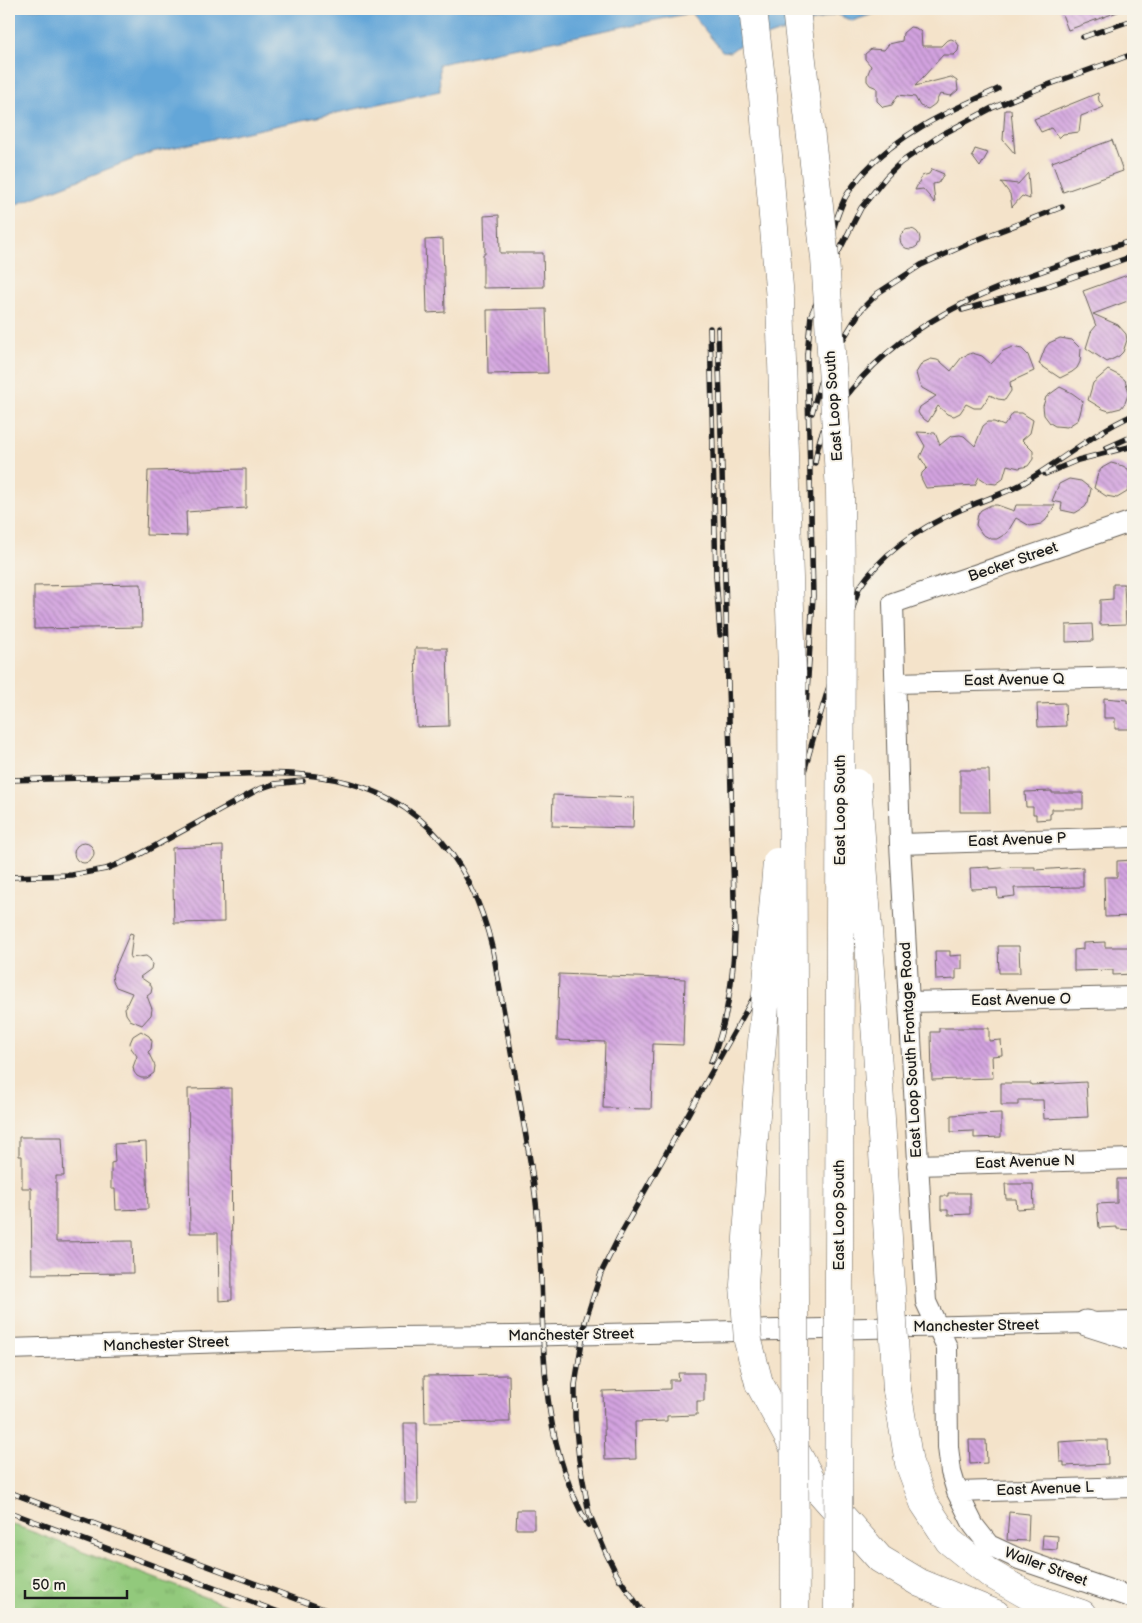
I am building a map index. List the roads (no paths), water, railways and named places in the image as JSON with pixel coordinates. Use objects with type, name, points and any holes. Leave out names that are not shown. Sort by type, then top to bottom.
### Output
[{"type":"highway","points":[[753,9],[763,96],[780,300],[792,671],[794,1614]]},
{"type":"highway","name":"East Loop South","points":[[796,9],[824,258],[840,491],[838,1614]]},
{"type":"highway","points":[[841,584],[877,1051],[897,1390],[909,1463],[924,1503],[949,1541],[989,1573],[1029,1596],[1082,1614]]},
{"type":"highway","points":[[792,671],[744,1285],[748,1341],[759,1383],[814,1485],[880,1559],[920,1583],[996,1614]]},
{"type":"main road","points":[[1086,1323],[1133,1338]]},
{"type":"street","name":"Becker Street","points":[[893,603],[1133,521]]},
{"type":"street","name":"East Loop South Frontage Road","points":[[893,603],[900,844],[926,1302],[947,1347],[948,1447],[951,1472],[957,1492]]},
{"type":"street","name":"East Avenue Q","points":[[896,683],[1133,678]]},
{"type":"street","name":"East Avenue P","points":[[900,844],[1133,837]]},
{"type":"street","name":"East Avenue O","points":[[908,1002],[1133,997]]},
{"type":"street","name":"East Avenue N","points":[[917,1165],[1133,1159]]},
{"type":"street","name":"Manchester Street","points":[[9,1349],[392,1337],[937,1328],[1133,1322]]},
{"type":"street","name":"East Avenue L","points":[[957,1492],[1133,1487]]},
{"type":"street","name":"Waller Street","points":[[957,1492],[974,1526],[989,1545],[1019,1559],[1133,1598]]},
{"type":"water","points":[[9,9],[889,9],[852,21],[836,14],[738,46],[730,52],[722,51],[691,13],[439,64],[440,91],[152,152],[9,207]]},
{"type":"railway","points":[[1083,37],[1133,20]]},
{"type":"railway","points":[[619,1579],[589,1513],[579,1459],[575,1417],[575,1385],[585,1322],[601,1273],[619,1237],[760,986],[774,947],[781,913],[790,826],[806,709],[813,596],[807,354],[811,315],[836,257],[861,208],[900,163],[941,135],[992,108],[1045,86],[1133,54]]},
{"type":"railway","points":[[819,283],[840,208],[849,191],[865,171],[895,144],[927,123],[998,89]]},
{"type":"railway","points":[[812,413],[820,383],[842,341],[861,310],[878,293],[921,265],[974,241],[1062,207]]},
{"type":"railway","points":[[815,463],[822,433],[835,409],[881,359],[912,334],[946,313],[981,295],[1056,266],[1133,240]]},
{"type":"railway","points":[[962,310],[1045,287],[1133,256]]},
{"type":"railway","points":[[710,328],[716,576],[720,635]]},
{"type":"railway","points":[[711,1062],[726,1015],[733,967],[735,934],[718,328]]},
{"type":"railway","points":[[802,779],[859,588],[879,563],[904,542],[931,524],[1020,485],[1104,430],[1133,415]]},
{"type":"railway","points":[[1106,448],[1133,436]]},
{"type":"railway","points":[[1045,474],[1078,460],[1133,446]]},
{"type":"railway","points":[[9,780],[256,774],[315,776],[351,783],[383,795],[410,812],[434,833],[454,857],[470,885],[483,917],[493,951],[536,1202],[549,1406],[557,1446],[569,1485],[588,1525]]},
{"type":"railway","points":[[9,877],[72,875],[106,869],[133,858],[259,789],[274,784],[303,781]]},
{"type":"railway","points":[[9,1492],[337,1614]]},
{"type":"railway","points":[[9,1512],[284,1614]]},
{"type":"railway","points":[[615,1572],[644,1614]]}]
